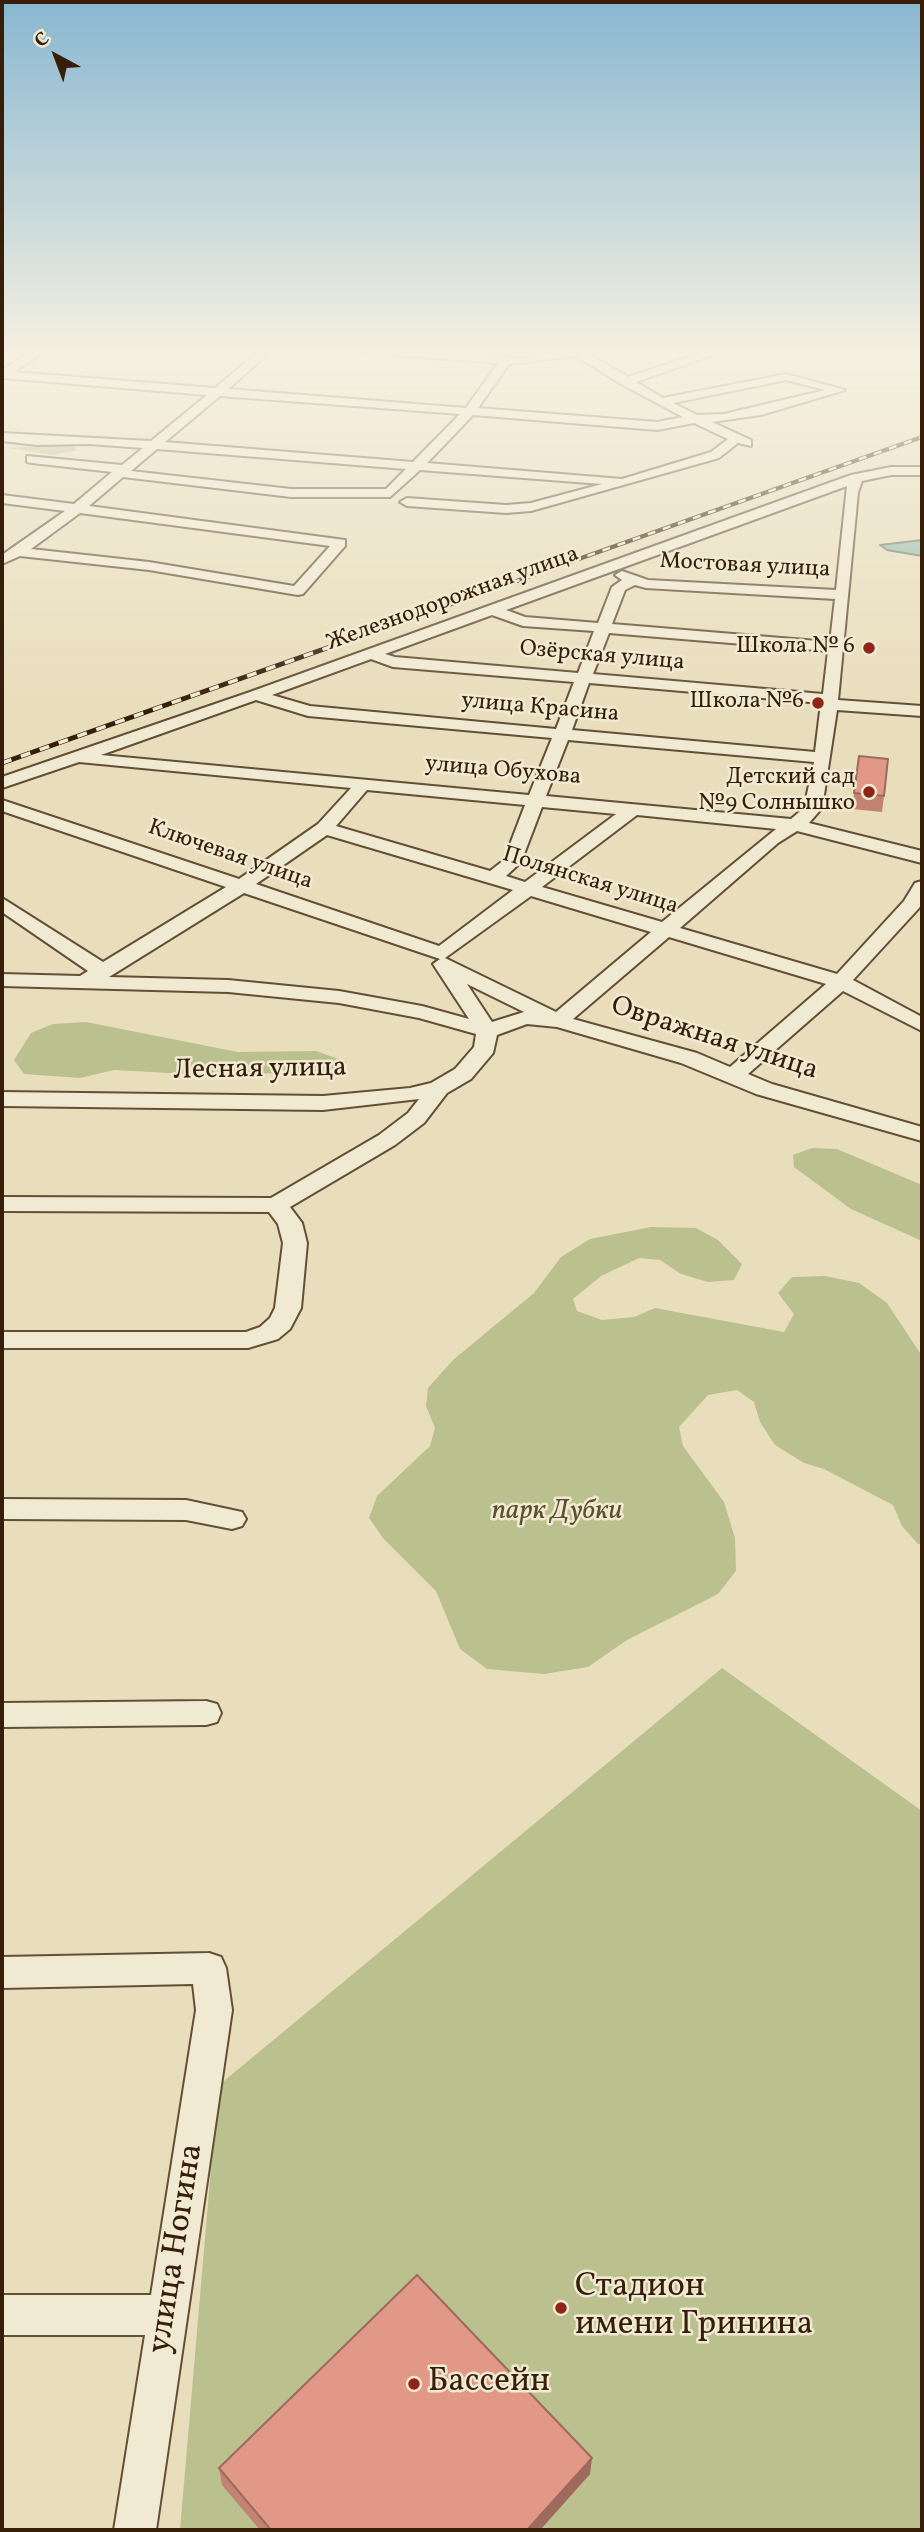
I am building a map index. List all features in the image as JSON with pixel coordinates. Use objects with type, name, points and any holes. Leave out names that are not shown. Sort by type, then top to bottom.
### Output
[{"type":"street","points":[[92,467],[291,493],[383,494],[396,489],[415,467]]},
{"type":"street","points":[[2,560],[18,552],[77,509],[125,467]]},
{"type":"street","points":[[434,467],[587,477],[620,482]]},
{"type":"street","points":[[407,502],[518,509],[570,498],[672,467]]},
{"type":"street","name":"Железнодорожная улица","points":[[2,783],[372,654],[856,478],[891,471],[922,471]]},
{"type":"street","points":[[558,1021],[772,839],[795,825],[813,808],[823,758],[843,595],[852,492],[856,478]]},
{"type":"street","points":[[2,499],[340,543],[298,591],[149,566],[18,552]]},
{"type":"street","name":"Мостовая улица","points":[[605,569],[646,584],[843,595]]},
{"type":"street","points":[[493,878],[512,862],[619,587],[635,579]]},
{"type":"street","points":[[492,610],[523,621],[836,647]]},
{"type":"street","name":"Озёрская улица","points":[[372,654],[393,662],[922,711]]},
{"type":"street","name":"улица Красина","points":[[256,695],[308,711],[823,758]]},
{"type":"street","name":"улица Обухова","points":[[75,757],[795,825],[922,857]]},
{"type":"street","points":[[83,982],[104,972],[241,886],[324,828],[356,795],[361,785]]},
{"type":"street","name":"Ключевая улица","points":[[2,805],[241,886],[443,959],[558,1021]]},
{"type":"street","points":[[487,1031],[443,959],[528,889],[634,809]]},
{"type":"street","name":"Полянская улица","points":[[324,828],[841,982],[922,1025]]},
{"type":"street","points":[[733,1076],[841,982],[919,900]]},
{"type":"street","points":[[2,904],[104,972]]},
{"type":"street","points":[[2,980],[229,986],[339,997],[422,1012],[487,1031]]},
{"type":"street","name":"Овражная улица","points":[[487,1031],[526,1018],[558,1021],[690,1058],[764,1089],[922,1134]]},
{"type":"street","name":"Лесная улица","points":[[2,1099],[323,1103],[410,1095],[439,1088],[463,1074],[485,1048],[487,1031]]},
{"type":"street","points":[[2,1204],[276,1206],[387,1140],[416,1118],[439,1088]]},
{"type":"street","points":[[2,1340],[247,1340],[275,1328],[281,1323],[288,1308],[295,1243],[290,1223],[276,1206]]},
{"type":"street","points":[[2,1509],[186,1510],[232,1519]]},
{"type":"street","points":[[2,1715],[206,1713]]},
{"type":"street","name":"улица Ногина","points":[[2,1972],[209,1968],[214,2010],[135,2530]]},
{"type":"street","points":[[2,2315],[168,2315]]},
{"type":"green space","points":[[86,1022],[238,1052],[316,1051],[347,1062],[340,1069],[317,1073],[189,1074],[114,1070],[80,1078],[24,1074],[14,1060],[31,1033],[53,1024]]},
{"type":"green space","points":[[812,1148],[837,1149],[922,1185],[922,1241],[851,1209],[794,1167],[793,1155]]},
{"type":"green space","name":"парк Дубки","points":[[651,1227],[696,1228],[718,1240],[742,1264],[734,1280],[708,1282],[681,1274],[660,1260],[639,1258],[601,1276],[573,1299],[577,1311],[602,1320],[634,1317],[655,1308],[784,1332],[794,1314],[778,1293],[792,1277],[825,1276],[859,1283],[887,1303],[922,1356],[922,1544],[918,1544],[902,1526],[893,1505],[824,1469],[804,1463],[775,1445],[760,1422],[754,1402],[737,1390],[708,1395],[679,1427],[683,1446],[724,1502],[735,1538],[736,1571],[718,1594],[627,1640],[588,1667],[544,1674],[487,1669],[460,1649],[436,1591],[383,1538],[369,1518],[377,1496],[430,1446],[435,1428],[426,1406],[428,1388],[453,1360],[534,1293],[561,1257],[590,1239]]},
{"type":"green space","name":"Стадион имени Гринина","points":[[722,1668],[922,1811],[922,2530],[180,2530],[218,2086]]},
{"type":"shaded area","points":[[922,540],[922,556],[887,550],[880,545]]},
{"type":"building","points":[[859,756],[888,759],[884,796],[854,793]]},
{"type":"building","name":"Бассейн","points":[[417,2275],[592,2458],[527,2530],[271,2530],[219,2468]]},
{"type":"railway","points":[[497,588],[837,467]]},
{"type":"railway","points":[[2,763],[502,586]]},
{"type":"place","name":"Школа № 6","points":[[869,648]]},
{"type":"place","name":"Школа №6","points":[[818,703]]},
{"type":"place","name":"Детский сад №9 Солнышко","points":[[869,792]]},
{"type":"place","name":"Стадион имени Гринина","points":[[561,2308]]},
{"type":"place","name":"Бассейн","points":[[414,2384]]}]
